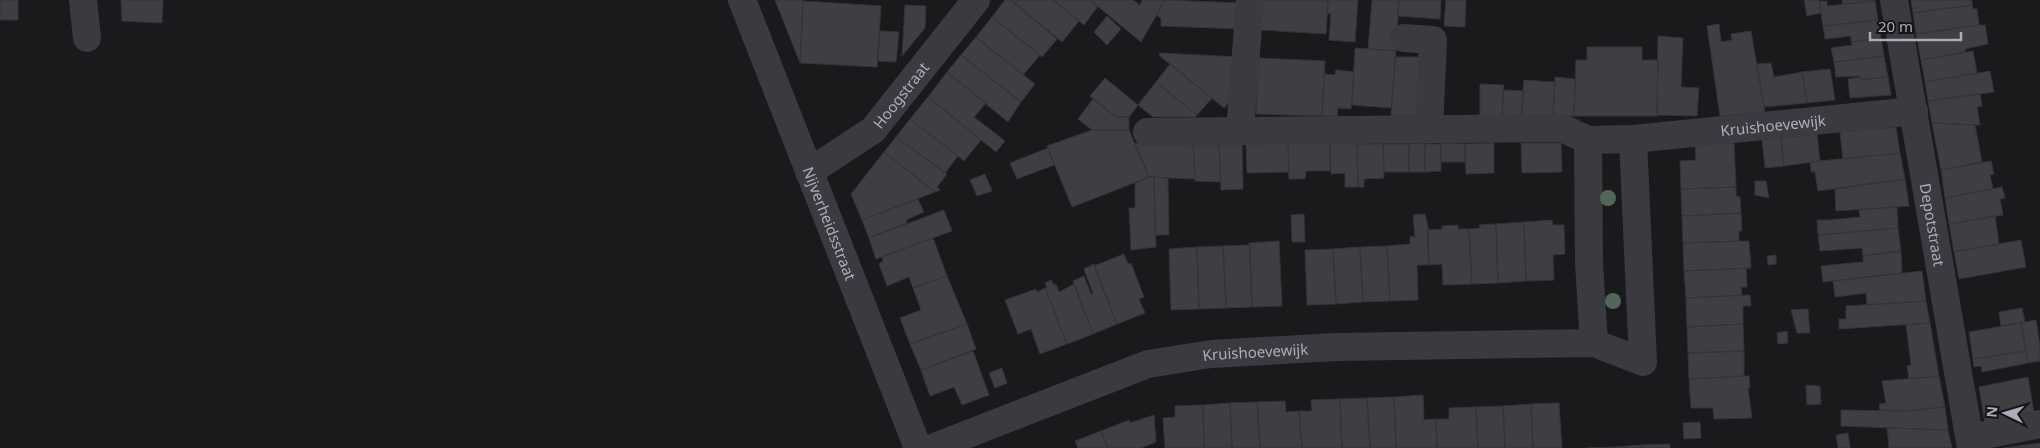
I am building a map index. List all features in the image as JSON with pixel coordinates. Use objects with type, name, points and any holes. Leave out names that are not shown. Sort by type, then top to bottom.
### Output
[{"type":"street","points":[[83,0],[87,38]]},
{"type":"street","name":"Nijverheidsstraat","points":[[742,0],[918,448]]},
{"type":"street","name":"Hoogstraat","points":[[809,172],[874,130],[976,0]]},
{"type":"street","points":[[1240,131],[1250,0]]},
{"type":"street","name":"Depotstraat","points":[[1894,0],[1970,443]]},
{"type":"street","points":[[1404,38],[1434,40],[1429,129]]},
{"type":"street","name":"Kruishoevewijk","points":[[1588,140],[1633,139],[1914,111]]},
{"type":"street","points":[[1147,132],[1562,128],[1588,140],[1589,263],[1594,343]]},
{"type":"street","name":"Kruishoevewijk","points":[[932,448],[1148,364],[1202,356],[1337,347],[1594,343],[1643,362],[1633,139]]},
{"type":"street","points":[[1970,443],[2040,424]]},
{"type":"building","points":[[0,0],[18,0],[18,20],[0,20]]},
{"type":"building","points":[[121,0],[163,0],[162,23],[122,21]]},
{"type":"building","points":[[775,0],[803,0],[800,63]]},
{"type":"building","points":[[1005,0],[1011,0],[1057,39],[1042,57],[992,17]]},
{"type":"building","points":[[1011,0],[1053,0],[1079,21],[1062,42]]},
{"type":"building","points":[[1053,0],[1090,0],[1098,6],[1084,25]]},
{"type":"building","points":[[1090,0],[1133,0],[1140,5],[1142,0],[1165,0],[1141,42]]},
{"type":"building","points":[[1165,0],[1242,3],[1241,29],[1161,26],[1161,18],[1156,15]]},
{"type":"building","points":[[1262,0],[1328,0],[1326,34],[1261,30]]},
{"type":"building","points":[[1328,0],[1358,0],[1355,42],[1329,40],[1331,14],[1327,13]]},
{"type":"building","points":[[1372,0],[1399,0],[1396,51],[1368,49]]},
{"type":"building","points":[[1399,0],[1441,0],[1440,19],[1398,16]]},
{"type":"building","points":[[1446,0],[1466,0],[1465,27],[1444,26]]},
{"type":"building","points":[[1804,0],[1819,0],[1821,13],[1807,16]]},
{"type":"building","points":[[1842,0],[1874,0],[1875,1],[1843,4]]},
{"type":"building","points":[[1911,0],[1972,0],[1972,5],[1913,13]]},
{"type":"building","points":[[803,1],[881,6],[877,67],[800,63]]},
{"type":"building","points":[[1819,1],[1827,1],[1827,6],[1875,1],[1878,20],[1823,26]]},
{"type":"building","points":[[905,5],[926,6],[925,28],[902,56]]},
{"type":"building","points":[[1972,5],[1973,9],[1977,9],[1979,25],[1916,34],[1913,13]]},
{"type":"building","points":[[1107,16],[1121,29],[1107,45],[1094,32]]},
{"type":"building","points":[[992,17],[1040,55],[1023,75],[976,37]]},
{"type":"building","points":[[1878,20],[1881,38],[1851,42],[1851,36],[1825,39],[1823,26]]},
{"type":"building","points":[[1719,24],[1721,42],[1732,40],[1731,34],[1751,31],[1765,112],[1720,116],[1707,26]]},
{"type":"building","points":[[1985,25],[1988,44],[1965,49],[1965,52],[1921,60],[1916,34]]},
{"type":"building","points":[[880,31],[899,32],[896,62],[878,61]]},
{"type":"building","points":[[1658,36],[1683,38],[1681,87],[1699,88],[1697,116],[1657,115]]},
{"type":"building","points":[[976,37],[1035,84],[1021,102],[961,55]]},
{"type":"building","points":[[1881,38],[1884,56],[1834,62],[1831,48],[1852,45],[1851,42]]},
{"type":"building","points":[[1587,47],[1642,47],[1642,60],[1658,60],[1657,116],[1574,116],[1576,60],[1587,60]]},
{"type":"building","points":[[1355,48],[1396,51],[1391,108],[1352,105]]},
{"type":"building","points":[[1973,51],[1977,73],[1925,82],[1921,60]]},
{"type":"building","points":[[1159,53],[1240,57],[1238,92],[1224,108],[1160,56]]},
{"type":"building","points":[[961,55],[1021,102],[1008,122],[947,72]]},
{"type":"building","points":[[1884,56],[1888,77],[1860,80],[1859,76],[1836,77],[1834,62]]},
{"type":"building","points":[[1395,57],[1424,57],[1420,116],[1391,116]]},
{"type":"building","points":[[1259,58],[1325,61],[1322,116],[1256,114]]},
{"type":"building","points":[[1771,63],[1774,77],[1802,72],[1807,103],[1764,107],[1757,64]]},
{"type":"building","points":[[1170,64],[1212,98],[1197,115],[1156,82]]},
{"type":"building","points":[[1830,69],[1835,100],[1807,103],[1802,72]]},
{"type":"building","points":[[1336,70],[1354,72],[1351,109],[1338,108],[1337,116],[1322,116],[1324,74],[1335,75]]},
{"type":"building","points":[[1990,71],[1994,92],[1928,101],[1925,82]]},
{"type":"building","points":[[947,72],[986,103],[974,117],[1005,141],[996,152],[928,97]]},
{"type":"building","points":[[1555,77],[1575,79],[1574,116],[1553,116]]},
{"type":"building","points":[[1860,77],[1860,80],[1888,77],[1891,95],[1850,98],[1848,79]]},
{"type":"building","points":[[1105,78],[1138,105],[1129,117],[1116,117],[1090,96]]},
{"type":"building","points":[[1524,80],[1555,82],[1553,116],[1521,115]]},
{"type":"building","points":[[1156,82],[1197,115],[1195,117],[1153,117],[1138,105]]},
{"type":"building","points":[[1480,84],[1504,85],[1502,116],[1480,115]]},
{"type":"building","points":[[1503,90],[1524,91],[1521,115],[1502,116]]},
{"type":"building","points":[[1980,94],[1982,106],[1977,107],[1980,125],[1932,123],[1928,101]]},
{"type":"building","points":[[928,97],[981,140],[964,161],[910,119]]},
{"type":"building","points":[[1093,99],[1116,117],[1129,117],[1129,130],[1092,130],[1078,119]]},
{"type":"building","points":[[910,119],[958,156],[945,173],[896,137]]},
{"type":"building","points":[[1932,123],[1975,125],[1982,162],[1941,170]]},
{"type":"building","points":[[1896,127],[1900,153],[1843,159],[1840,132]]},
{"type":"building","points":[[1092,130],[1129,130],[1149,177],[1072,207],[1047,146]]},
{"type":"building","points":[[1817,134],[1820,161],[1784,166],[1781,138]]},
{"type":"building","points":[[896,137],[947,174],[937,187],[940,190],[935,192],[884,152]]},
{"type":"building","points":[[1781,138],[1784,166],[1765,168],[1762,139]]},
{"type":"building","points":[[1135,143],[1193,143],[1195,179],[1149,177]]},
{"type":"building","points":[[1193,143],[1219,145],[1221,182],[1195,181]]},
{"type":"building","points":[[1288,143],[1289,172],[1247,173],[1246,144]]},
{"type":"building","points":[[1288,143],[1330,143],[1330,171],[1306,171],[1305,179],[1289,179]]},
{"type":"building","points":[[1330,143],[1357,144],[1358,187],[1345,187],[1345,173],[1331,174]]},
{"type":"building","points":[[1425,143],[1425,172],[1409,172],[1409,144]]},
{"type":"building","points":[[1441,143],[1465,144],[1465,162],[1441,162]]},
{"type":"building","points":[[1494,143],[1494,173],[1466,174],[1465,144]]},
{"type":"building","points":[[1521,143],[1561,143],[1562,172],[1522,173]]},
{"type":"building","points":[[1734,143],[1736,187],[1681,189],[1680,161],[1696,160],[1695,144]]},
{"type":"building","points":[[1242,144],[1243,189],[1221,190],[1219,145]]},
{"type":"building","points":[[1357,144],[1383,144],[1384,178],[1364,179],[1364,187],[1358,187]]},
{"type":"building","points":[[1383,144],[1409,144],[1409,172],[1384,172]]},
{"type":"building","points":[[1425,144],[1441,144],[1441,171],[1425,172]]},
{"type":"building","points":[[1048,148],[1054,165],[1017,179],[1010,163]]},
{"type":"building","points":[[884,152],[935,192],[862,220],[851,194]]},
{"type":"building","points":[[1900,153],[1905,179],[1818,191],[1815,172],[1811,172],[1810,162]]},
{"type":"building","points":[[1991,161],[1994,174],[1990,175],[1993,189],[1945,198],[1941,170]]},
{"type":"building","points":[[985,174],[992,191],[977,196],[970,180]]},
{"type":"building","points":[[1149,177],[1154,177],[1156,247],[1131,250],[1129,208],[1135,208],[1135,183]]},
{"type":"building","points":[[1154,177],[1168,178],[1169,235],[1155,235]]},
{"type":"building","points":[[1905,179],[1909,206],[1836,211],[1835,189]]},
{"type":"building","points":[[1755,181],[1766,181],[1769,198],[1755,195]]},
{"type":"building","points":[[1736,187],[1736,196],[1740,197],[1741,213],[1682,216],[1681,189]]},
{"type":"building","points":[[2002,187],[2005,198],[2000,199],[2003,215],[1949,224],[1945,198]]},
{"type":"building","points":[[918,199],[924,212],[906,220],[907,223],[869,238],[862,220]]},
{"type":"building","points":[[1897,207],[1898,228],[1818,235],[1817,220],[1860,217],[1859,210]]},
{"type":"building","points":[[944,210],[952,231],[876,259],[869,238]]},
{"type":"building","points":[[1741,213],[1742,231],[1739,231],[1739,241],[1683,243],[1682,216]]},
{"type":"building","points":[[1304,214],[1305,242],[1292,242],[1291,215]]},
{"type":"building","points":[[1425,214],[1428,227],[1429,265],[1417,265],[1418,300],[1390,301],[1387,246],[1410,244],[1410,236],[1415,237],[1413,215]]},
{"type":"building","points":[[1995,216],[1999,244],[1954,252],[1949,224]]},
{"type":"building","points":[[1552,220],[1553,225],[1564,225],[1565,254],[1553,255],[1554,280],[1526,281],[1524,222]]},
{"type":"building","points":[[1524,222],[1526,281],[1498,283],[1496,224]]},
{"type":"building","points":[[1496,224],[1498,283],[1472,284],[1469,229],[1480,228],[1479,225]]},
{"type":"building","points":[[1458,225],[1458,229],[1469,229],[1472,284],[1443,285],[1442,264],[1429,265],[1427,230],[1442,229],[1442,226]]},
{"type":"building","points":[[1898,228],[1901,251],[1863,256],[1862,248],[1820,251],[1818,235]]},
{"type":"building","points":[[933,238],[947,276],[913,288],[909,277],[887,286],[879,264],[883,261],[882,257]]},
{"type":"building","points":[[2021,240],[2026,267],[1959,279],[1954,252]]},
{"type":"building","points":[[1279,241],[1282,306],[1252,307],[1249,243]]},
{"type":"building","points":[[1749,241],[1751,268],[1684,271],[1683,243]]},
{"type":"building","points":[[1250,245],[1252,307],[1226,308],[1223,246]]},
{"type":"building","points":[[1223,246],[1226,308],[1199,309],[1197,247]]},
{"type":"building","points":[[1387,246],[1390,301],[1363,302],[1360,247]]},
{"type":"building","points":[[1197,247],[1199,309],[1171,310],[1169,249]]},
{"type":"building","points":[[1360,247],[1363,302],[1336,304],[1333,249]]},
{"type":"building","points":[[1333,249],[1336,304],[1307,305],[1305,250]]},
{"type":"building","points":[[1901,251],[1902,273],[1823,282],[1821,266],[1863,262],[1863,256]]},
{"type":"building","points":[[1124,254],[1128,264],[1131,263],[1144,297],[1139,299],[1145,313],[1117,324],[1094,266]]},
{"type":"building","points":[[1776,255],[1776,264],[1768,265],[1767,256]]},
{"type":"building","points":[[1094,264],[1117,324],[1093,334],[1073,281],[1084,276],[1091,294],[1093,293],[1084,269]]},
{"type":"building","points":[[1746,268],[1747,287],[1741,287],[1742,295],[1686,298],[1684,271]]},
{"type":"building","points":[[1922,271],[1926,301],[1867,305],[1866,293],[1835,297],[1833,281]]},
{"type":"building","points":[[947,276],[967,324],[910,344],[900,318],[921,310],[913,288]]},
{"type":"building","points":[[1051,280],[1054,285],[1056,284],[1059,292],[1074,284],[1093,334],[1067,344],[1045,288],[1047,288],[1045,283]]},
{"type":"building","points":[[1045,288],[1067,344],[1040,354],[1031,329],[1018,334],[1005,300],[1036,289],[1037,292]]},
{"type":"building","points":[[1750,295],[1751,306],[1743,306],[1743,324],[1687,327],[1686,298]]},
{"type":"building","points":[[1926,301],[1930,323],[1839,329],[1839,319],[1846,319],[1846,306]]},
{"type":"building","points":[[2022,308],[2025,322],[2001,326],[1999,312]]},
{"type":"building","points":[[1808,309],[1810,333],[1797,333],[1791,310]]},
{"type":"building","points":[[2036,320],[2040,361],[2028,363],[2021,323]]},
{"type":"building","points":[[1930,323],[1939,376],[1909,379],[1907,366],[1911,365],[1906,325]]},
{"type":"building","points":[[2021,323],[2026,351],[1973,359],[1969,332]]},
{"type":"building","points":[[967,324],[976,349],[921,370],[910,344]]},
{"type":"building","points":[[1743,324],[1744,351],[1688,353],[1687,327]]},
{"type":"building","points":[[1787,331],[1788,343],[1778,344],[1777,333]]},
{"type":"building","points":[[973,351],[989,395],[962,405],[954,387],[930,396],[921,370]]},
{"type":"building","points":[[1744,351],[1744,376],[1689,379],[1688,353]]},
{"type":"building","points":[[2026,351],[2028,363],[1982,372],[1981,366],[1974,367],[1973,359]]},
{"type":"building","points":[[1002,368],[1007,383],[995,388],[989,373]]},
{"type":"building","points":[[1749,376],[1750,388],[1748,389],[1752,418],[1714,419],[1713,408],[1691,408],[1689,379]]},
{"type":"building","points":[[1939,376],[1945,407],[1904,411],[1880,410],[1879,404],[1886,403],[1882,381]]},
{"type":"building","points":[[2028,377],[2034,413],[1985,423],[1979,387]]},
{"type":"building","points":[[1806,385],[1820,386],[1821,404],[1807,405]]},
{"type":"building","points":[[1423,395],[1424,420],[1436,419],[1437,448],[1396,448],[1394,397]]},
{"type":"building","points":[[1394,397],[1396,448],[1370,448],[1367,398]]},
{"type":"building","points":[[1367,398],[1370,448],[1342,448],[1340,399]]},
{"type":"building","points":[[1340,399],[1342,448],[1302,448],[1299,411],[1312,411],[1311,400]]},
{"type":"building","points":[[1285,401],[1286,412],[1299,411],[1302,448],[1260,448],[1257,402]]},
{"type":"building","points":[[1257,402],[1260,448],[1232,448],[1230,403]]},
{"type":"building","points":[[1230,403],[1232,448],[1204,448],[1203,405]]},
{"type":"building","points":[[1559,403],[1562,448],[1533,448],[1531,404]]},
{"type":"building","points":[[1531,404],[1533,448],[1505,448],[1503,406]]},
{"type":"building","points":[[1203,405],[1204,448],[1165,448],[1163,418],[1175,417],[1175,406]]},
{"type":"building","points":[[1503,406],[1505,448],[1478,448],[1476,407]]},
{"type":"building","points":[[1476,407],[1478,448],[1437,448],[1436,419],[1449,419],[1449,408]]},
{"type":"building","points":[[1945,407],[1948,430],[1841,426],[1841,410],[1904,411]]},
{"type":"building","points":[[1154,415],[1156,442],[1141,448],[1108,448],[1101,431],[1129,420],[1130,423]]},
{"type":"building","points":[[1700,422],[1701,438],[1684,439],[1683,423]]},
{"type":"building","points":[[1887,428],[1948,430],[1952,448],[1889,448]]},
{"type":"building","points":[[1101,431],[1108,448],[1078,448],[1075,441]]},
{"type":"building","points":[[1848,433],[1850,448],[1838,448],[1836,435]]},
{"type":"building","points":[[2040,443],[2040,448],[2004,448]]},
{"type":"building","points":[[1670,444],[1670,448],[1642,448],[1641,445]]},
{"type":"building","points":[[1641,445],[1642,448],[1614,448],[1614,447]]}]
